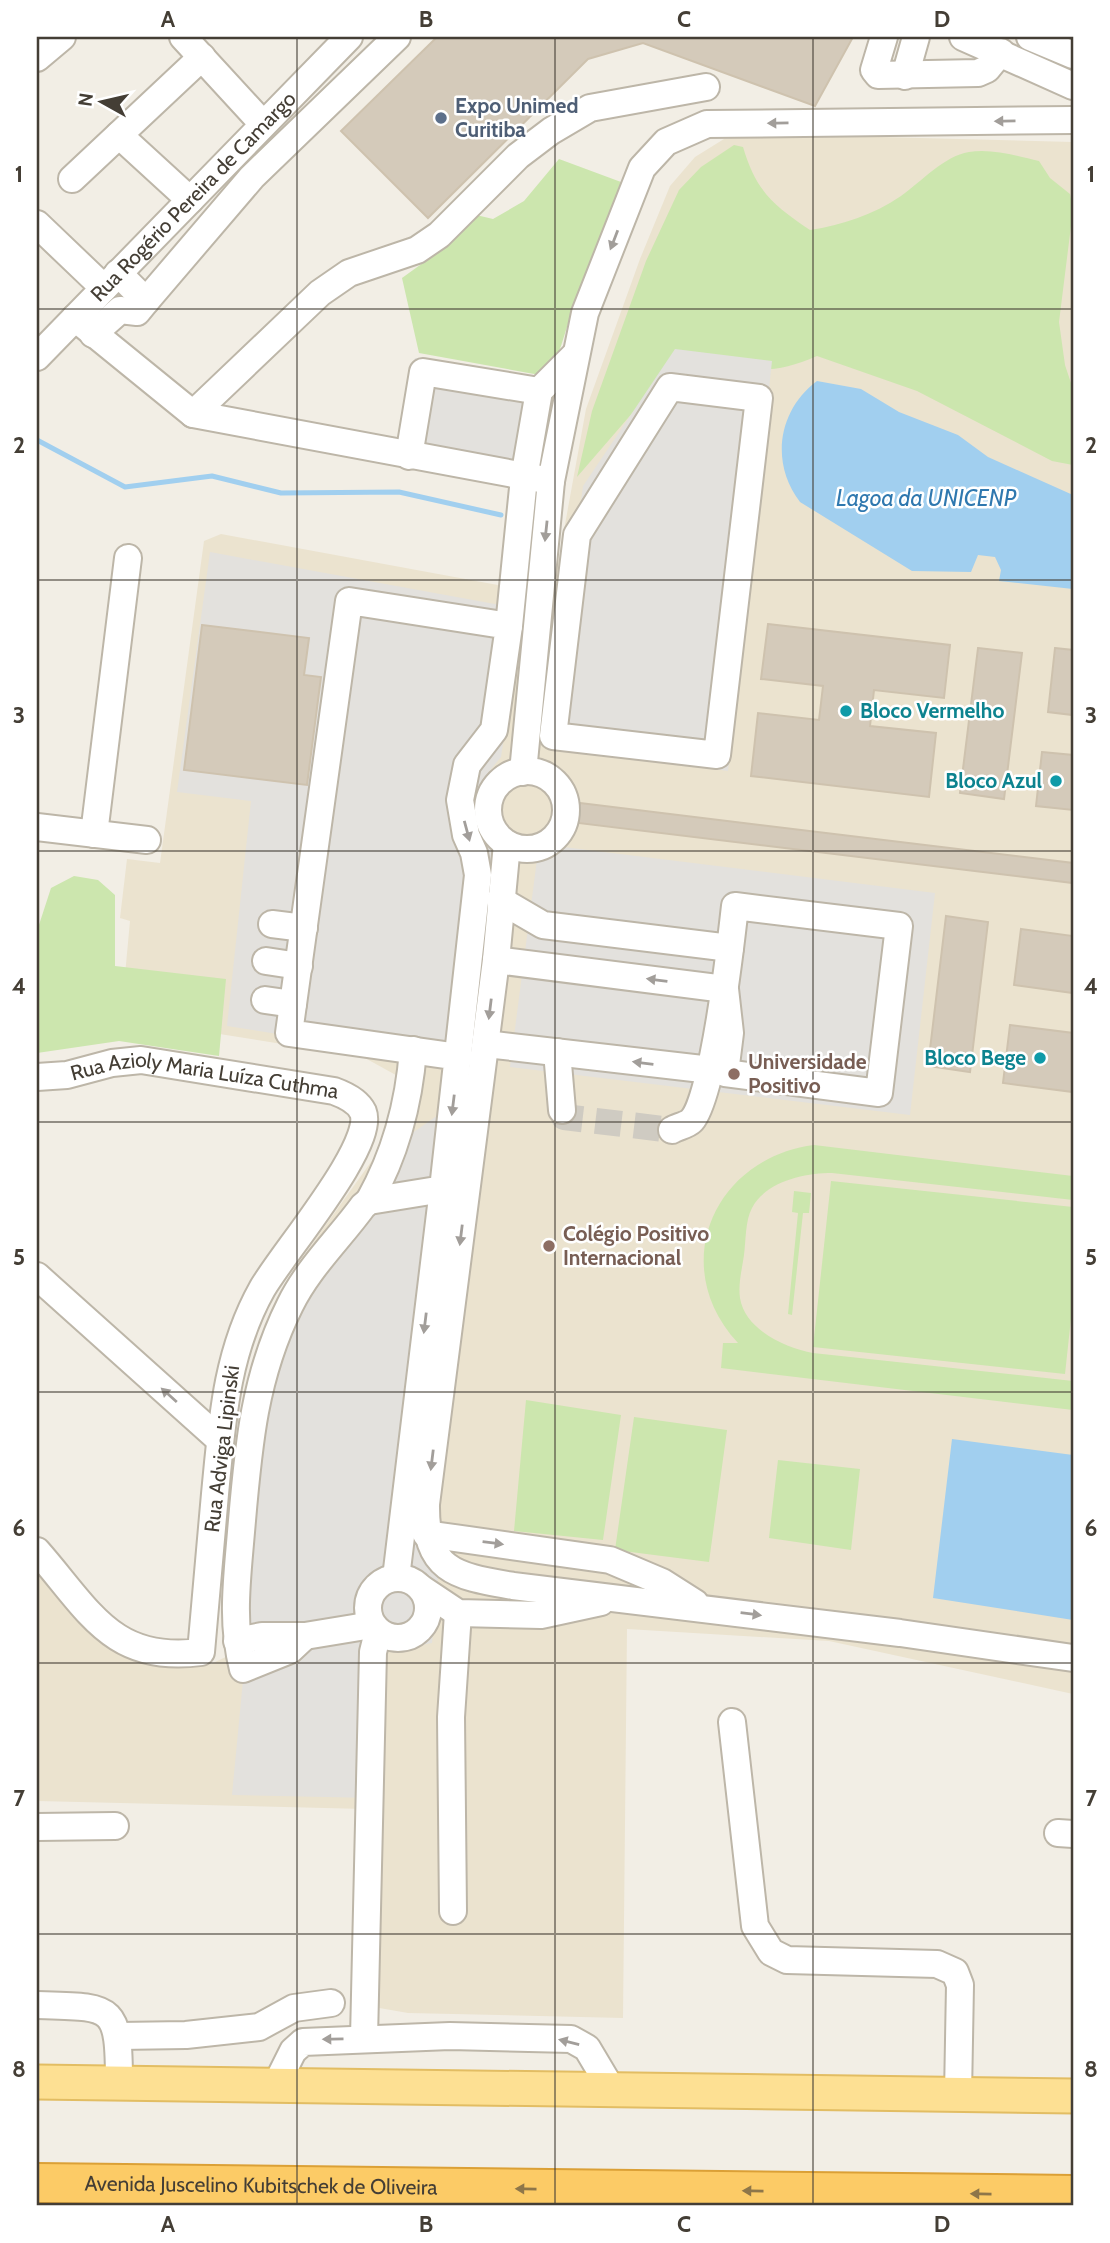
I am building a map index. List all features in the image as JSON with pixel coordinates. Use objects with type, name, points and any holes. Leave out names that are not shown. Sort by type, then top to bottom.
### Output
[{"type":"highway","name":"Avenida Juscelino Kubitschek de Oliveira","points":[[37,2183],[1073,2195]]},
{"type":"main road","points":[[37,2082],[1073,2096]]},
{"type":"street","points":[[37,58],[62,37]]},
{"type":"street","points":[[183,37],[263,124]]},
{"type":"street","name":"Rua Rogério Pereira de Camargo","points":[[37,357],[84,326],[111,281],[349,37]]},
{"type":"street","points":[[397,37],[252,177],[137,312],[120,310],[84,326],[193,414],[551,481]]},
{"type":"street","points":[[884,37],[874,70],[878,75],[945,76],[978,73],[987,69],[1001,52]]},
{"type":"street","points":[[905,76],[916,37]]},
{"type":"street","points":[[523,772],[551,481],[575,355],[585,313],[642,168],[666,142],[707,124],[1067,120],[1067,83],[962,37],[945,76]]},
{"type":"street","points":[[1030,37],[1073,55]]},
{"type":"street","points":[[72,179],[202,57]]},
{"type":"street","points":[[193,414],[320,293],[349,273],[417,250],[439,235],[518,156],[551,131],[590,108],[706,87]]},
{"type":"street","points":[[119,135],[190,200]]},
{"type":"street","points":[[37,224],[111,281],[146,301]]},
{"type":"street","points":[[575,355],[539,391],[524,478],[510,614],[494,730],[467,765],[460,800],[466,835],[491,909],[496,960],[426,1504],[426,1534],[438,1559],[463,1577],[1073,1658]]},
{"type":"street","points":[[409,456],[423,372],[539,391]]},
{"type":"street","points":[[670,387],[759,398],[718,755],[553,736],[564,647],[577,535],[670,387]]},
{"type":"street","points":[[94,834],[128,558]]},
{"type":"street","points":[[459,1056],[289,1033],[349,601],[510,614],[538,605]]},
{"type":"street","points":[[537,642],[564,647]]},
{"type":"street","points":[[523,772],[542,774],[558,787],[566,805],[562,830],[543,846],[531,850],[507,844],[491,825],[489,801],[501,781],[523,772]]},
{"type":"street","points":[[37,827],[147,840]]},
{"type":"street","points":[[396,1578],[459,1056],[507,844]]},
{"type":"street","points":[[672,1129],[692,1121],[704,1101],[725,989],[735,906],[899,926],[879,1093],[725,1073],[730,1033],[725,989]]},
{"type":"street","points":[[491,909],[543,925],[730,948]]},
{"type":"street","points":[[272,923],[304,928]]},
{"type":"street","points":[[538,965],[543,925]]},
{"type":"street","points":[[496,960],[725,989]]},
{"type":"street","points":[[266,961],[299,966]]},
{"type":"street","points":[[265,1000],[293,1004]]},
{"type":"street","points":[[486,1044],[711,1070]]},
{"type":"street","points":[[413,1050],[402,1124],[384,1174],[369,1201],[313,1268],[292,1301],[262,1371],[254,1405],[236,1572],[234,1616],[243,1669],[290,1650],[305,1636],[375,1629],[391,1639],[405,1638],[458,1613],[541,1615],[616,1598]]},
{"type":"street","points":[[557,1052],[562,1110]]},
{"type":"street","name":"Rua Azioly Maria Luíza Cuthma","points":[[37,1077],[67,1076],[126,1061],[156,1061],[324,1088],[345,1095],[363,1113]]},
{"type":"street","name":"Rua Adviga Lipinski","points":[[37,1551],[106,1629],[122,1642],[157,1655],[201,1652],[220,1440],[229,1372],[247,1317],[277,1264],[351,1160],[361,1140],[363,1113]]},
{"type":"street","points":[[369,1201],[443,1189],[469,1172]]},
{"type":"street","points":[[37,1276],[220,1440]]},
{"type":"street","points":[[426,1534],[610,1560],[662,1582],[703,1608]]},
{"type":"street","points":[[364,2038],[375,1629],[367,1608],[369,1596],[386,1580],[411,1580],[458,1613]]},
{"type":"street","points":[[418,1632],[427,1618],[428,1603],[422,1589]]},
{"type":"street","points":[[453,1911],[451,1717],[458,1613]]},
{"type":"street","points":[[732,1722],[755,1926],[771,1952],[787,1960],[937,1964],[955,1972],[960,1985],[958,2095]]},
{"type":"street","points":[[37,1827],[115,1826]]},
{"type":"street","points":[[119,2036],[186,2035],[259,2027],[294,2008],[331,2003]]},
{"type":"street","points":[[37,2005],[86,2007],[101,2011],[113,2021],[119,2036],[119,2084]]},
{"type":"street","points":[[276,2085],[293,2051],[303,2042],[364,2038],[571,2039],[587,2048],[612,2090]]},
{"type":"shaded area","name":"Universidade Positivo","points":[[758,134],[1073,142],[1073,1694],[829,1641],[627,1629],[623,2018],[408,2013],[362,2005],[365,1809],[37,1801],[37,1573],[76,1616],[188,1665],[211,1664],[232,1654],[263,1338],[276,1303],[295,1268],[381,1148],[403,1079],[365,1058],[351,1055],[188,1029],[120,1029],[130,921],[120,918],[127,859],[160,863],[204,541],[221,534],[514,588],[539,585],[558,563],[586,409],[640,259],[670,186],[695,157],[724,139]]},
{"type":"shaded area","points":[[675,349],[772,361],[728,771],[548,745],[583,486]]},
{"type":"shaded area","points":[[415,358],[545,383],[527,472],[398,447]]},
{"type":"shaded area","points":[[210,552],[523,609],[501,757],[487,774],[479,799],[482,827],[494,847],[473,1065],[227,1026],[251,801],[177,792]]},
{"type":"shaded area","points":[[539,844],[935,893],[910,1115],[510,1067]]},
{"type":"shaded area","points":[[451,1106],[405,1526],[421,1553],[439,1567],[432,1643],[385,1652],[374,1798],[232,1795],[245,1659],[255,1404],[311,1255],[398,1143]]},
{"type":"green space","points":[[734,145],[743,147],[754,175],[767,196],[810,230],[845,222],[879,209],[960,154],[986,151],[1039,161],[1050,178],[1070,194],[1073,210],[1059,322],[1065,365],[1073,389],[1073,465],[1052,461],[917,391],[817,356],[781,368],[765,370],[679,359],[577,477],[592,411],[646,261],[679,190],[701,167]]},
{"type":"green space","points":[[559,159],[621,182],[551,368],[545,376],[419,353],[402,278],[452,242],[472,214],[493,219],[524,201]]},
{"type":"green space","points":[[74,876],[98,880],[115,895],[115,966],[226,979],[219,1056],[119,1041],[37,1053],[37,931],[51,888]]},
{"type":"green space","points":[[814,1145],[1073,1176],[1073,1200],[832,1173],[787,1180],[758,1199],[748,1219],[740,1298],[743,1309],[758,1328],[779,1342],[813,1353],[1073,1381],[1073,1410],[721,1368],[723,1343],[738,1343],[717,1313],[706,1282],[704,1250],[712,1220],[727,1193],[750,1171],[779,1154]]},
{"type":"green space","points":[[831,1181],[1073,1207],[1073,1300],[1065,1374],[813,1347]]},
{"type":"green space","points":[[794,1191],[811,1193],[809,1213],[803,1213],[792,1315],[788,1314],[798,1213],[792,1212]]},
{"type":"green space","points":[[526,1400],[621,1415],[603,1540],[514,1531]]},
{"type":"green space","points":[[634,1417],[727,1430],[709,1562],[615,1550]]},
{"type":"green space","points":[[778,1460],[860,1469],[851,1550],[769,1538]]},
{"type":"water","name":"Lagoa da UNICENP","points":[[817,381],[861,389],[899,412],[958,435],[988,457],[1073,495],[1073,589],[999,581],[1001,570],[995,557],[978,555],[971,572],[912,571],[800,502],[785,471],[783,438],[794,407]]},
{"type":"water","points":[[952,1439],[1073,1455],[1073,1620],[933,1598]]},
{"type":"building","name":"Expo Unimed Curitiba","points":[[437,37],[853,37],[815,106],[643,43],[588,59],[428,218],[341,131]]},
{"type":"building","name":"Bloco Vermelho","points":[[768,624],[950,645],[944,698],[874,690],[870,726],[936,733],[929,797],[751,776],[758,713],[819,720],[823,686],[761,679]]},
{"type":"building","points":[[202,625],[309,638],[304,675],[321,677],[307,785],[184,770]]},
{"type":"building","points":[[978,648],[1022,653],[1004,799],[960,793]]},
{"type":"building","name":"Bloco Azul","points":[[1055,648],[1073,650],[1073,715],[1048,712]]},
{"type":"building","name":"Bloco Azul","points":[[1042,752],[1073,755],[1073,810],[1036,806]]},
{"type":"building","points":[[580,803],[1073,863],[1073,883],[578,823]]},
{"type":"building","points":[[946,916],[988,922],[970,1072],[928,1066]]},
{"type":"building","name":"Bloco Bege","points":[[1021,929],[1073,936],[1073,993],[1014,985]]},
{"type":"building","name":"Bloco Bege","points":[[1010,1025],[1073,1033],[1073,1092],[1003,1083]]},
{"type":"waterway","points":[[37,440],[125,487],[212,476],[281,493],[399,492],[501,515]]},
{"type":"tunnel","points":[[562,1110],[564,1117],[672,1130]]},
{"type":"place","name":"Expo Unimed Curitiba","points":[[441,118]]},
{"type":"place","name":"Bloco Vermelho","points":[[846,711]]},
{"type":"place","name":"Bloco Azul","points":[[1056,781]]},
{"type":"place","name":"Bloco Bege","points":[[1040,1058]]},
{"type":"place","name":"Universidade Positivo","points":[[734,1074]]},
{"type":"place","name":"Colégio Positivo Internacional","points":[[549,1246]]}]
